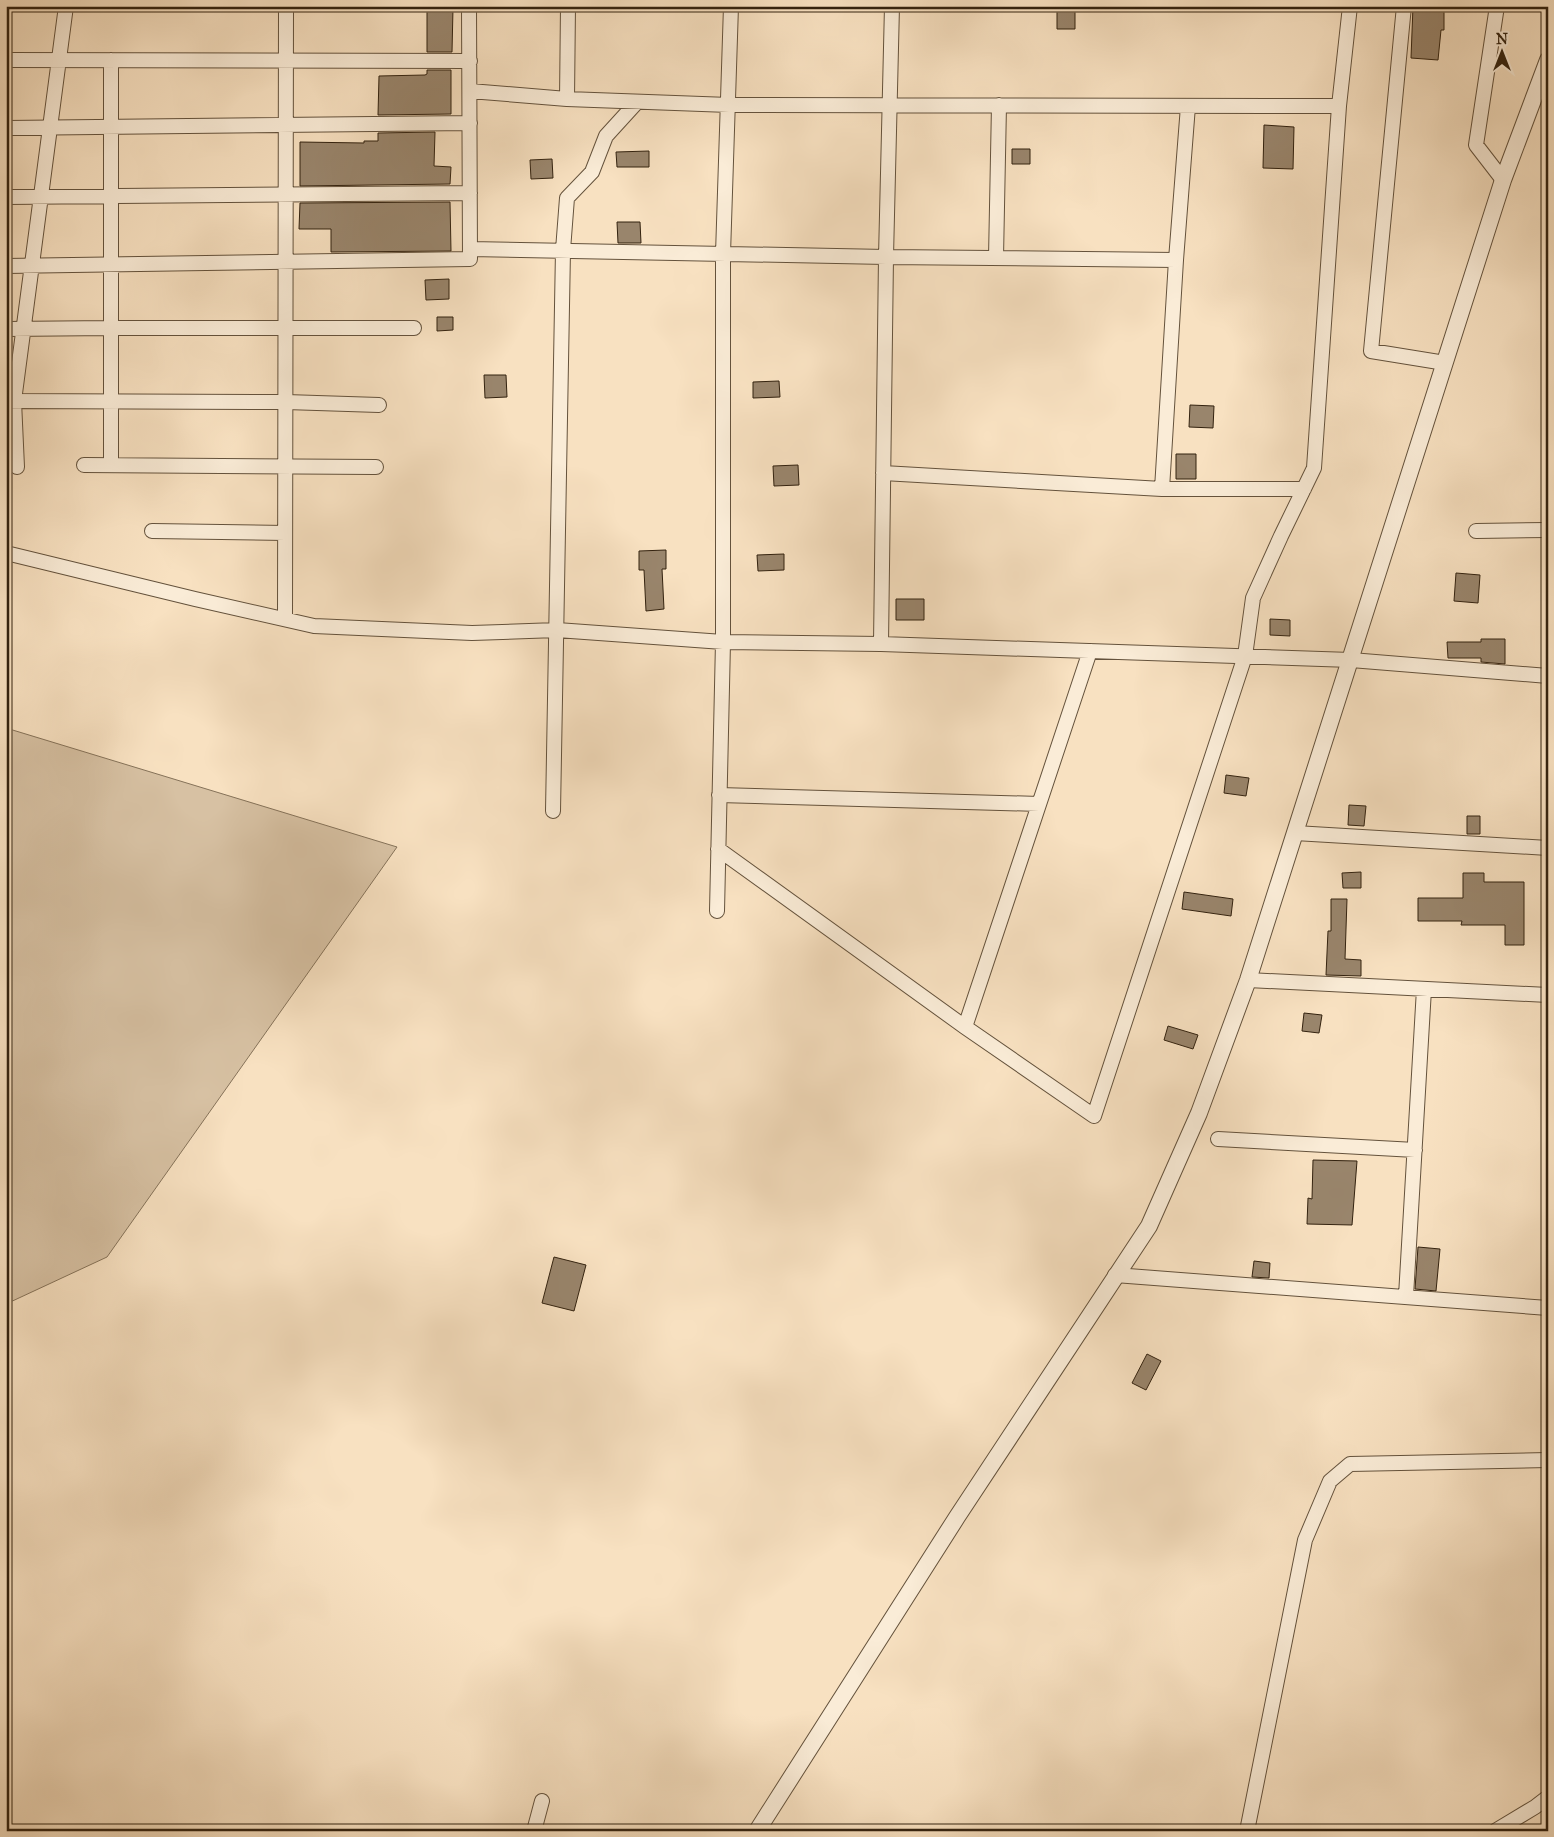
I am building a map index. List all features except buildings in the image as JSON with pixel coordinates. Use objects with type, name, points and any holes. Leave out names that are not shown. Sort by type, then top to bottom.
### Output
[{"type":"street","points":[[17,468],[10,401],[24,329],[66,6]]},
{"type":"street","points":[[285,619],[286,6]]},
{"type":"street","points":[[6,266],[470,258],[470,6]]},
{"type":"street","points":[[567,99],[568,6]]},
{"type":"street","points":[[717,912],[722,642],[723,254],[731,6]]},
{"type":"street","points":[[881,644],[886,257],[892,6]]},
{"type":"street","points":[[718,849],[965,1028],[1094,1116],[1245,656],[1253,598],[1314,468],[1340,106],[1350,6]]},
{"type":"street","points":[[1404,6],[1371,351],[1445,363]]},
{"type":"street","points":[[1497,6],[1476,145],[1503,180]]},
{"type":"street","points":[[6,60],[470,61]]},
{"type":"street","points":[[110,60],[111,465]]},
{"type":"street","points":[[756,1831],[963,1508],[1149,1226],[1192,1131],[1248,980],[1503,180],[1548,60]]},
{"type":"street","points":[[470,91],[567,99],[729,105],[1340,106]]},
{"type":"street","points":[[553,811],[563,250],[567,198],[592,172],[606,136],[637,102]]},
{"type":"street","points":[[996,258],[999,105]]},
{"type":"street","points":[[1162,489],[1176,260],[1188,106]]},
{"type":"street","points":[[6,128],[470,124]]},
{"type":"street","points":[[6,196],[470,193]]},
{"type":"street","points":[[470,249],[886,257],[1176,260]]},
{"type":"street","points":[[6,329],[414,328]]},
{"type":"street","points":[[10,401],[286,402],[379,405]]},
{"type":"street","points":[[84,465],[376,467]]},
{"type":"street","points":[[883,473],[1162,489],[1304,488]]},
{"type":"street","points":[[1476,531],[1548,530]]},
{"type":"street","points":[[152,531],[285,533]]},
{"type":"street","points":[[6,553],[314,626],[462,633],[557,630],[722,642],[881,644],[1351,660],[1548,676]]},
{"type":"street","points":[[965,1028],[1090,651]]},
{"type":"street","points":[[719,795],[1039,804]]},
{"type":"street","points":[[1295,833],[1548,848]]},
{"type":"street","points":[[1248,980],[1548,995]]},
{"type":"street","points":[[1406,1296],[1424,989]]},
{"type":"street","points":[[1218,1139],[1415,1150]]},
{"type":"street","points":[[1115,1275],[1548,1308]]},
{"type":"street","points":[[1247,1831],[1305,1540],[1330,1481],[1350,1464],[1548,1460]]},
{"type":"street","points":[[1495,1831],[1548,1797]]},
{"type":"street","points":[[534,1831],[542,1801]]},
{"type":"shaded area","points":[[6,728],[397,847],[107,1257],[6,1304]]}]
